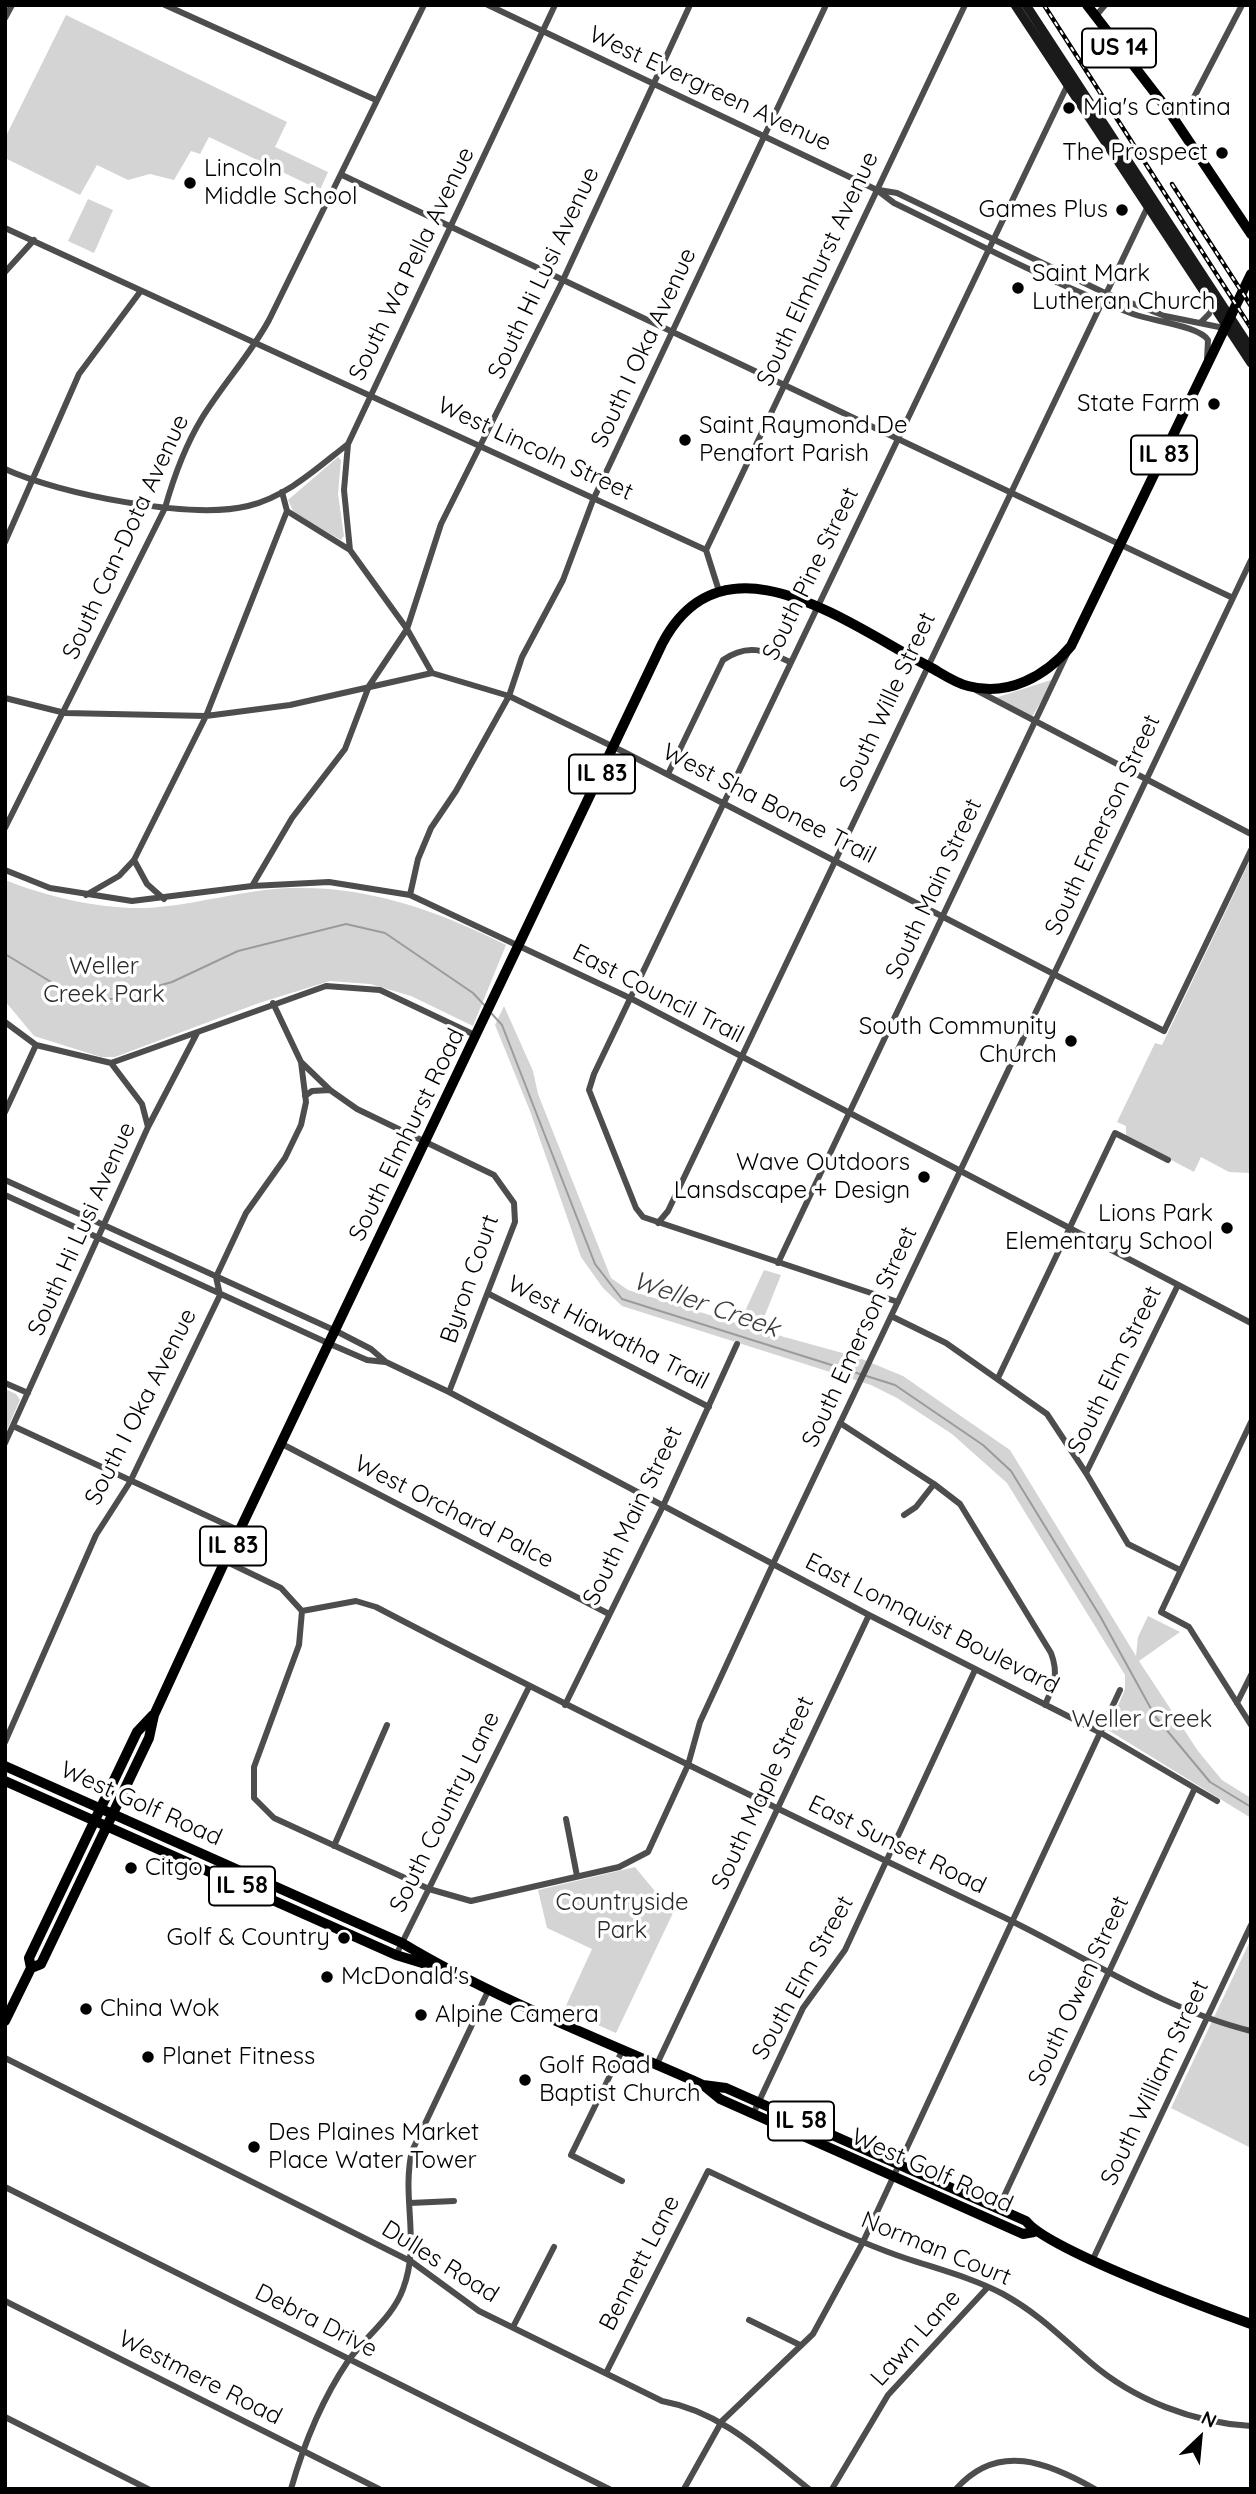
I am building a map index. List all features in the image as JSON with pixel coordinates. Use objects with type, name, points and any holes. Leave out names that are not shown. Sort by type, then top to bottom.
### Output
[{"type":"main road","name":"US 14","points":[[1087,5],[1174,119],[1251,234]]},
{"type":"main road","name":"South Main Street","points":[[968,686],[1000,688],[1028,682],[1058,661],[1071,646],[1251,274]]},
{"type":"main road","name":"IL 83","points":[[719,591],[766,588],[816,607],[968,686]]},
{"type":"main road","name":"South Elmhurst Road","points":[[31,1968],[41,1964],[107,1826],[149,1738],[154,1715],[225,1561],[668,634],[681,614],[719,591]]},
{"type":"main road","name":"South Elmhurst Road","points":[[5,2021],[31,1968],[29,1958],[137,1732],[154,1715]]},
{"type":"main road","name":"West Golf Road","points":[[5,1766],[402,1943],[449,1971],[703,2085],[720,2099],[753,2114],[1023,2234],[1034,2232]]},
{"type":"main road","name":"West Golf Road","points":[[5,1781],[396,1955],[449,1971]]},
{"type":"main road","name":"West Golf Road","points":[[703,2085],[726,2088],[759,2102],[1026,2221],[1034,2232],[1093,2259],[1250,2322]]},
{"type":"street","points":[[5,18],[12,5]]},
{"type":"street","points":[[165,5],[376,100]]},
{"type":"street","name":"West Evergreen Avenue","points":[[488,5],[877,190],[894,203],[1101,302],[1150,321],[1202,332],[1209,342],[1206,365]]},
{"type":"street","name":"South Wa Pella Avenue","points":[[350,550],[344,490],[348,444],[555,5]]},
{"type":"street","name":"South Hi Lusi Avenue","points":[[252,886],[292,818],[345,749],[369,686],[407,629],[441,524],[482,447],[563,280],[690,5]]},
{"type":"street","name":"South I Oka Avenue","points":[[410,895],[418,859],[431,828],[456,791],[509,695],[522,657],[563,580],[593,500],[674,333],[826,5]]},
{"type":"street","name":"South Elmhurst Avenue","points":[[706,550],[965,5]]},
{"type":"street","points":[[1014,5],[1211,302],[1226,323],[1251,349]]},
{"type":"street","points":[[1026,5],[1155,200],[1251,363]]},
{"type":"street","points":[[1095,17],[1105,5]]},
{"type":"street","points":[[1174,119],[1191,103],[1242,5]]},
{"type":"street","name":"South Can-Dota Avenue","points":[[5,828],[65,713],[165,508],[176,468],[201,418],[257,343],[422,6]]},
{"type":"street","name":"South Pine Street","points":[[659,1223],[643,1217],[636,1208],[589,1090],[594,1074],[898,440],[987,248],[1072,76]]},
{"type":"street","points":[[342,174],[1233,598]]},
{"type":"street","name":"West Evergreen Avenue","points":[[877,190],[897,193],[1105,293],[1165,316],[1200,323],[1226,323]]},
{"type":"street","name":"South Wille Street","points":[[659,1223],[668,1211],[1105,293],[1147,207],[1155,200]]},
{"type":"street","name":"West Lincoln Street","points":[[5,228],[706,550]]},
{"type":"street","points":[[5,272],[34,240]]},
{"type":"street","points":[[5,542],[79,374],[140,292]]},
{"type":"street","points":[[1200,323],[1209,314],[1211,302]]},
{"type":"street","points":[[5,469],[31,481],[165,508],[223,509],[249,506],[282,492],[316,472],[348,444]]},
{"type":"street","points":[[86,895],[119,876],[134,860],[205,716],[287,511],[282,492]]},
{"type":"street","points":[[287,511],[350,550],[407,629],[432,673]]},
{"type":"street","points":[[706,550],[719,591]]},
{"type":"street","name":"South Emerson Street","points":[[302,1611],[299,1646],[254,1767],[254,1798],[274,1818],[429,1889],[471,1900],[619,1867],[648,1852],[688,1765],[700,1722],[773,1564],[1251,560]]},
{"type":"street","name":"South Main Street","points":[[778,1263],[1037,724],[1071,646]]},
{"type":"street","points":[[668,774],[723,660],[736,651],[750,648],[764,650],[790,662]]},
{"type":"street","name":"West Sha Bonee Trail","points":[[5,698],[65,713],[205,716],[290,705],[432,673],[509,695],[723,801],[1164,1031],[1251,850]]},
{"type":"street","points":[[968,686],[1251,834]]},
{"type":"street","points":[[134,860],[147,884],[164,899]]},
{"type":"street","name":"East Council Trail","points":[[5,870],[50,888],[132,901],[252,886],[329,882],[410,895],[632,999],[740,1058],[1251,1323]]},
{"type":"street","points":[[5,1021],[36,1045],[111,1063],[326,986],[363,987],[401,998],[477,1036]]},
{"type":"street","points":[[216,1276],[246,1213],[295,1141],[305,1096],[301,1062],[273,1003]]},
{"type":"street","name":"South Hi Lusi Avenue","points":[[5,1443],[100,1239],[148,1127],[197,1033]]},
{"type":"street","points":[[5,1112],[36,1045]]},
{"type":"street","points":[[301,1062],[330,1090],[358,1109],[427,1141]]},
{"type":"street","points":[[111,1063],[142,1104],[148,1127]]},
{"type":"street","points":[[305,1096],[312,1091],[330,1090]]},
{"type":"street","points":[[998,1378],[1115,1133],[1168,1160]]},
{"type":"street","name":"Byron Court","points":[[427,1141],[494,1175],[514,1203],[515,1222],[449,1392]]},
{"type":"street","points":[[5,1180],[336,1331],[371,1349],[387,1362]]},
{"type":"street","points":[[5,1195],[330,1344],[367,1360],[387,1362]]},
{"type":"street","points":[[659,1223],[898,1302]]},
{"type":"street","name":"South I Oka Avenue","points":[[5,1742],[96,1535],[130,1482],[220,1295],[216,1276]]},
{"type":"street","name":"South Elm Street","points":[[1086,1473],[1178,1285]]},
{"type":"street","name":"West Hiawatha Trail","points":[[489,1294],[709,1407]]},
{"type":"street","points":[[891,1316],[946,1343],[1046,1413],[1128,1544],[1180,1570]]},
{"type":"street","name":"South Main Street","points":[[565,1705],[663,1506],[737,1344]]},
{"type":"street","name":"East Lonnquist Boulevard","points":[[387,1362],[449,1392],[869,1615],[1101,1733],[1194,1790],[1217,1801]]},
{"type":"street","points":[[5,1383],[28,1394]]},
{"type":"street","points":[[1251,1422],[1161,1612],[1189,1628],[1251,1725]]},
{"type":"street","points":[[840,1423],[960,1504],[1051,1653],[1056,1667],[1056,1680],[1045,1705]]},
{"type":"street","points":[[13,1426],[240,1531]]},
{"type":"street","name":"West Orchard Palce","points":[[282,1444],[609,1614]]},
{"type":"street","points":[[904,1516],[916,1507],[934,1484]]},
{"type":"street","points":[[225,1561],[281,1588],[302,1611]]},
{"type":"street","name":"East Sunset Road","points":[[302,1611],[356,1601],[376,1607],[565,1705],[1014,1922],[1207,2020],[1251,2031]]},
{"type":"street","name":"South Maple Street","points":[[657,2064],[869,1615]]},
{"type":"street","name":"South Elm Street","points":[[753,2114],[803,2008],[845,1950],[975,1670]]},
{"type":"street","points":[[1237,1703],[1251,1675]]},
{"type":"street","name":"South Country Lane","points":[[396,1955],[529,1687]]},
{"type":"street","points":[[684,2489],[722,2421],[813,2334],[863,2242],[1120,1690]]},
{"type":"street","points":[[334,1846],[387,1725]]},
{"type":"street","name":"South Owen Street","points":[[998,2209],[1194,1790]]},
{"type":"street","points":[[566,1819],[577,1876]]},
{"type":"street","name":"South William Street","points":[[1093,2259],[1251,1924]]},
{"type":"street","points":[[291,2489],[302,2450],[324,2401],[349,2359],[402,2292],[412,2262],[407,2175],[412,2151],[489,1989]]},
{"type":"street","points":[[622,2180],[572,2155],[623,2049]]},
{"type":"street","name":"Dulles Road","points":[[5,2058],[412,2262],[479,2311],[662,2401],[687,2406],[722,2421],[809,2489]]},
{"type":"street","name":"Norman Court","points":[[708,2171],[863,2242],[988,2287],[1042,2318],[1091,2363],[1133,2392],[1173,2410],[1251,2426]]},
{"type":"street","name":"Bennett Lane","points":[[607,2373],[708,2171]]},
{"type":"street","name":"Debra Drive","points":[[5,2187],[609,2489]]},
{"type":"street","points":[[410,2203],[454,2201]]},
{"type":"street","points":[[513,2327],[554,2247]]},
{"type":"street","name":"Lawn Lane","points":[[832,2489],[888,2395],[988,2287]]},
{"type":"street","name":"Westmere Road","points":[[5,2301],[379,2489]]},
{"type":"street","points":[[748,2319],[800,2345]]},
{"type":"street","points":[[5,2417],[148,2489]]},
{"type":"street","points":[[956,2489],[966,2477],[1005,2460],[1038,2463],[1059,2469],[1095,2489]]},
{"type":"green space","points":[[66,15],[287,122],[275,147],[328,172],[320,190],[209,137],[200,154],[191,151],[174,180],[150,174],[128,180],[97,165],[80,195],[5,158],[5,138]]},
{"type":"green space","points":[[88,199],[113,210],[94,253],[68,241]]},
{"type":"green space","points":[[338,457],[341,460],[338,494],[344,536],[341,540],[294,513],[288,500]]},
{"type":"green space","points":[[1054,679],[1032,717],[995,698]]},
{"type":"green space","points":[[1251,858],[1251,1173],[1229,1172],[1201,1157],[1194,1172],[1126,1136],[1126,1126],[1117,1122],[1155,1043],[1162,1045]]},
{"type":"green space","name":"Weller Creek Park","points":[[5,880],[74,901],[128,908],[163,907],[274,889],[321,888],[349,891],[429,911],[506,945],[473,1026],[411,996],[370,984],[330,981],[259,1003],[115,1057],[101,1057],[34,1036],[5,1001]]},
{"type":"green space","name":"Weller Creek","points":[[504,1006],[533,1071],[538,1094],[611,1278],[628,1290],[739,1324],[764,1270],[781,1275],[759,1330],[857,1357],[903,1376],[1010,1450],[1136,1656],[1138,1637],[1148,1616],[1180,1632],[1139,1661],[1198,1751],[1222,1780],[1251,1798],[1251,1818],[1108,1730],[1125,1689],[1125,1675],[1007,1483],[952,1434],[897,1398],[871,1385],[622,1306],[603,1288],[581,1257],[530,1111],[495,1025]]},
{"type":"green space","points":[[5,1389],[16,1394],[20,1400],[5,1434]]},
{"type":"green space","name":"Countryside Park","points":[[635,1867],[673,1913],[616,2033],[564,2010],[592,1949],[547,1928],[538,1890]]},
{"type":"green space","points":[[1251,1939],[1251,2148],[1171,2108]]},
{"type":"waterway","name":"Weller Creek","points":[[5,954],[74,996],[112,999],[172,982],[238,951],[346,924],[385,933],[473,993],[486,1007]]},
{"type":"waterway","name":"Weller Creek","points":[[492,1014],[502,1025],[595,1264],[622,1299],[895,1385],[983,1445],[1011,1471],[1100,1616],[1155,1716],[1210,1782],[1251,1807]]},
{"type":"railway","points":[[1044,5],[1251,328]]},
{"type":"railway","points":[[1172,184],[1251,306]]},
{"type":"place","name":"Mia's Cantina","points":[[1069,108]]},
{"type":"place","name":"The Prospect","points":[[1222,153]]},
{"type":"place","name":"Lincoln Middle School","points":[[190,183]]},
{"type":"place","name":"Games Plus","points":[[1122,210]]},
{"type":"place","name":"Saint Mark Lutheran Church","points":[[1018,288]]},
{"type":"place","name":"State Farm","points":[[1214,404]]},
{"type":"place","name":"Saint Raymond De Penafort Parish","points":[[685,440]]},
{"type":"place","name":"South Community Church","points":[[1071,1041]]},
{"type":"place","name":"Wave Outdoors Lansdscape + Design","points":[[924,1177]]},
{"type":"place","name":"Lions Park Elementary School","points":[[1227,1228]]},
{"type":"place","name":"Citgo","points":[[131,1868]]},
{"type":"place","name":"Golf & Country","points":[[344,1938]]},
{"type":"place","name":"McDonald's","points":[[327,1977]]},
{"type":"place","name":"China Wok","points":[[86,2009]]},
{"type":"place","name":"Alpine Camera","points":[[421,2015]]},
{"type":"place","name":"Planet Fitness","points":[[148,2057]]},
{"type":"place","name":"Golf Road Baptist Church","points":[[525,2080]]},
{"type":"place","name":"Des Plaines Market Place Water Tower","points":[[254,2147]]}]
